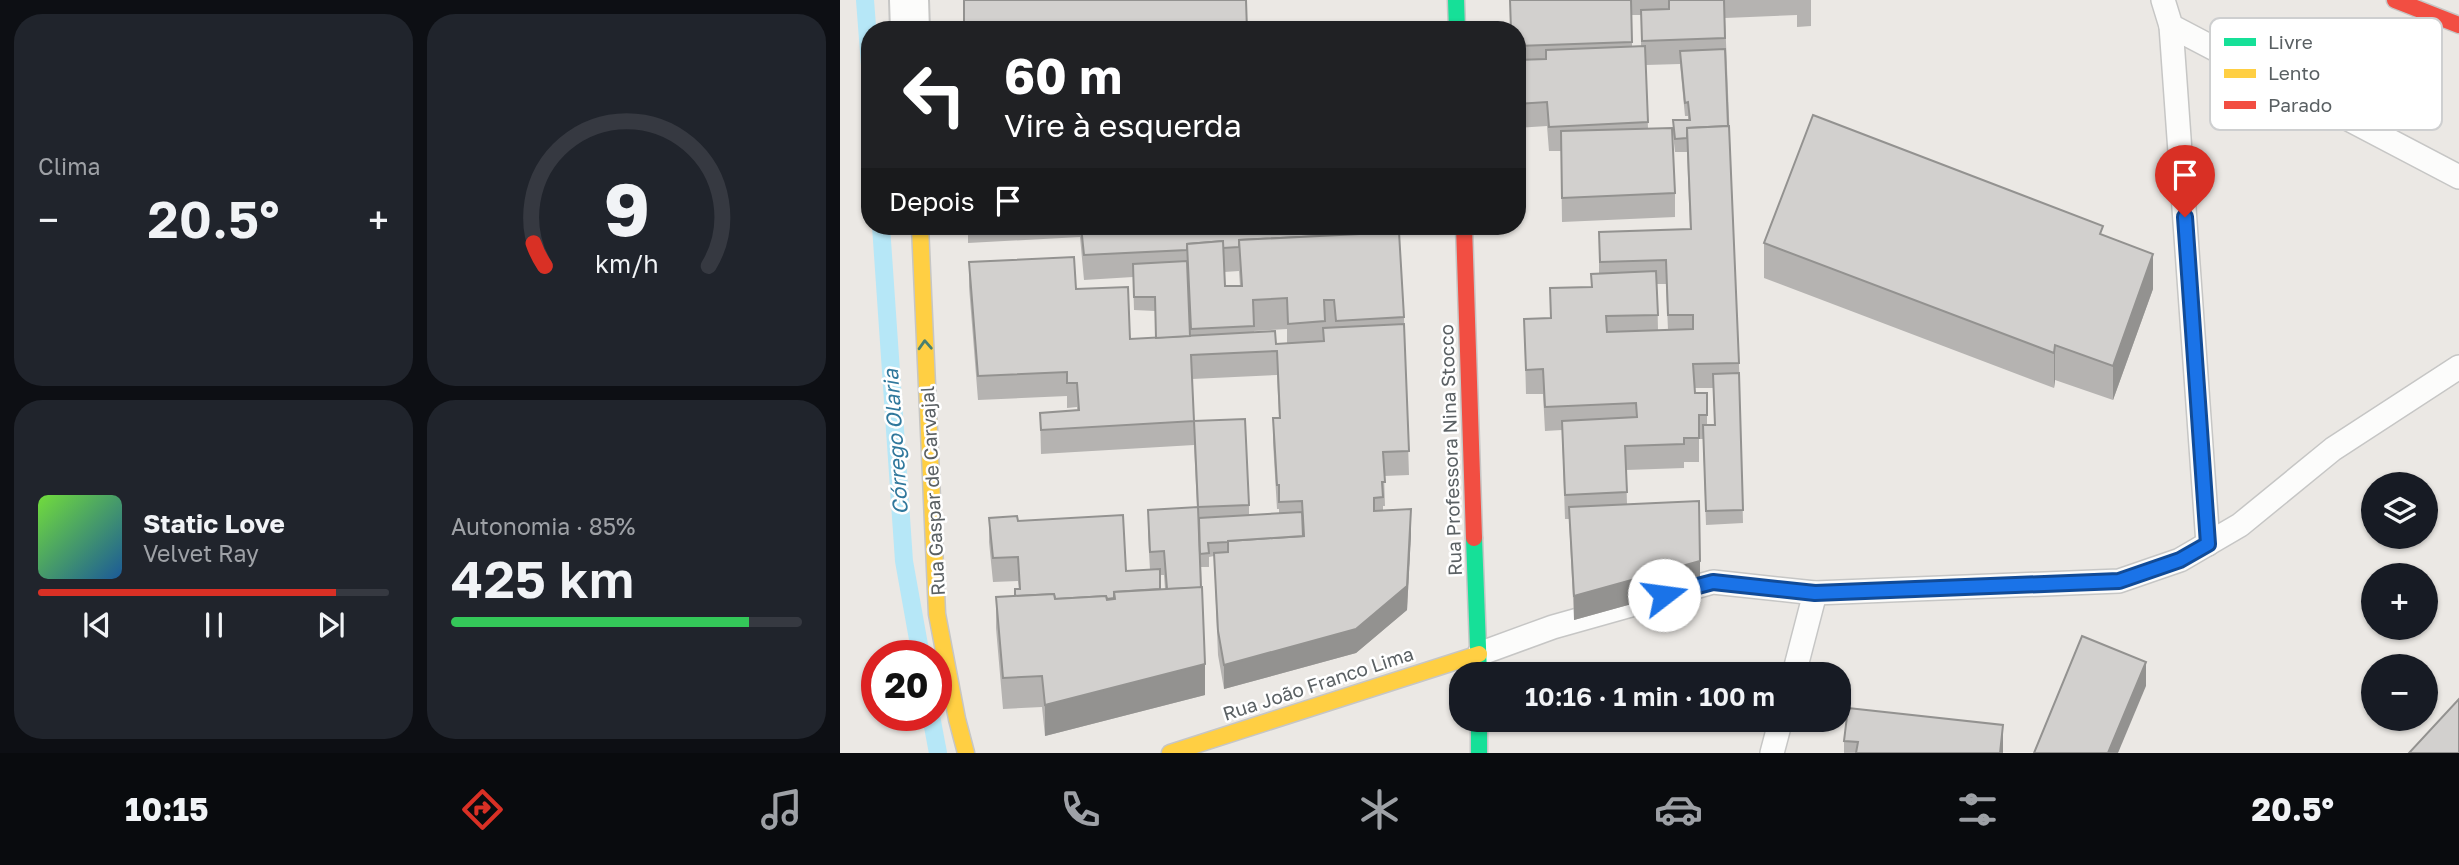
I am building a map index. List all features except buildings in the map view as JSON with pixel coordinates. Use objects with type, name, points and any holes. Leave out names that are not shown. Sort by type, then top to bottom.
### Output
[{"type":"street","points":[[909,0],[910,21]]},
{"type":"street","points":[[1456,0],[1457,21]]},
{"type":"street","points":[[2395,0],[2441,18]]},
{"type":"street","points":[[2442,18],[2459,25]]},
{"type":"street","name":"Rua Gaspar de Carvajal","points":[[920,235],[937,614],[966,753]]},
{"type":"street","name":"Rua Professora Nina Stocco","points":[[1464,235],[1479,662]]},
{"type":"street","name":"Rua João Franco Lima","points":[[1170,753],[1449,673]]},
{"type":"street","points":[[1479,732],[1479,753]]},
{"type":"lane","points":[[2163,0],[2171,26],[2208,544]]},
{"type":"lane","points":[[2171,26],[2210,46]]},
{"type":"lane","points":[[2369,130],[2459,177]]},
{"type":"lane","points":[[1483,662],[1553,627],[1713,582],[1815,593],[2119,581],[2180,560],[2240,526],[2333,449],[2459,367]]},
{"type":"lane","points":[[1797,662],[1815,593]]},
{"type":"lane","points":[[1772,753],[1778,732]]},
{"type":"waterway","name":"Córrego Olaria","points":[[865,0],[867,21]]},
{"type":"waterway","name":"Córrego Olaria","points":[[882,235],[904,561],[918,640]]},
{"type":"waterway","name":"Córrego Olaria","points":[[934,731],[938,753]]},
{"type":"traffic: fast","points":[[1456,0],[1457,21]]},
{"type":"traffic: fast","points":[[1474,538],[1479,662]]},
{"type":"traffic: fast","points":[[1479,732],[1479,753]]},
{"type":"traffic: slow","points":[[920,235],[937,614],[966,753]]},
{"type":"traffic: slow","points":[[1170,753],[1479,654]]},
{"type":"traffic: jam","points":[[2395,0],[2441,18]]},
{"type":"traffic: jam","points":[[2442,18],[2459,25]]},
{"type":"traffic: jam","points":[[1464,235],[1474,538]]},
{"type":"route","points":[[1664,595],[1713,582],[1815,593],[2119,581],[2180,560],[2208,544],[2185,217]]}]
